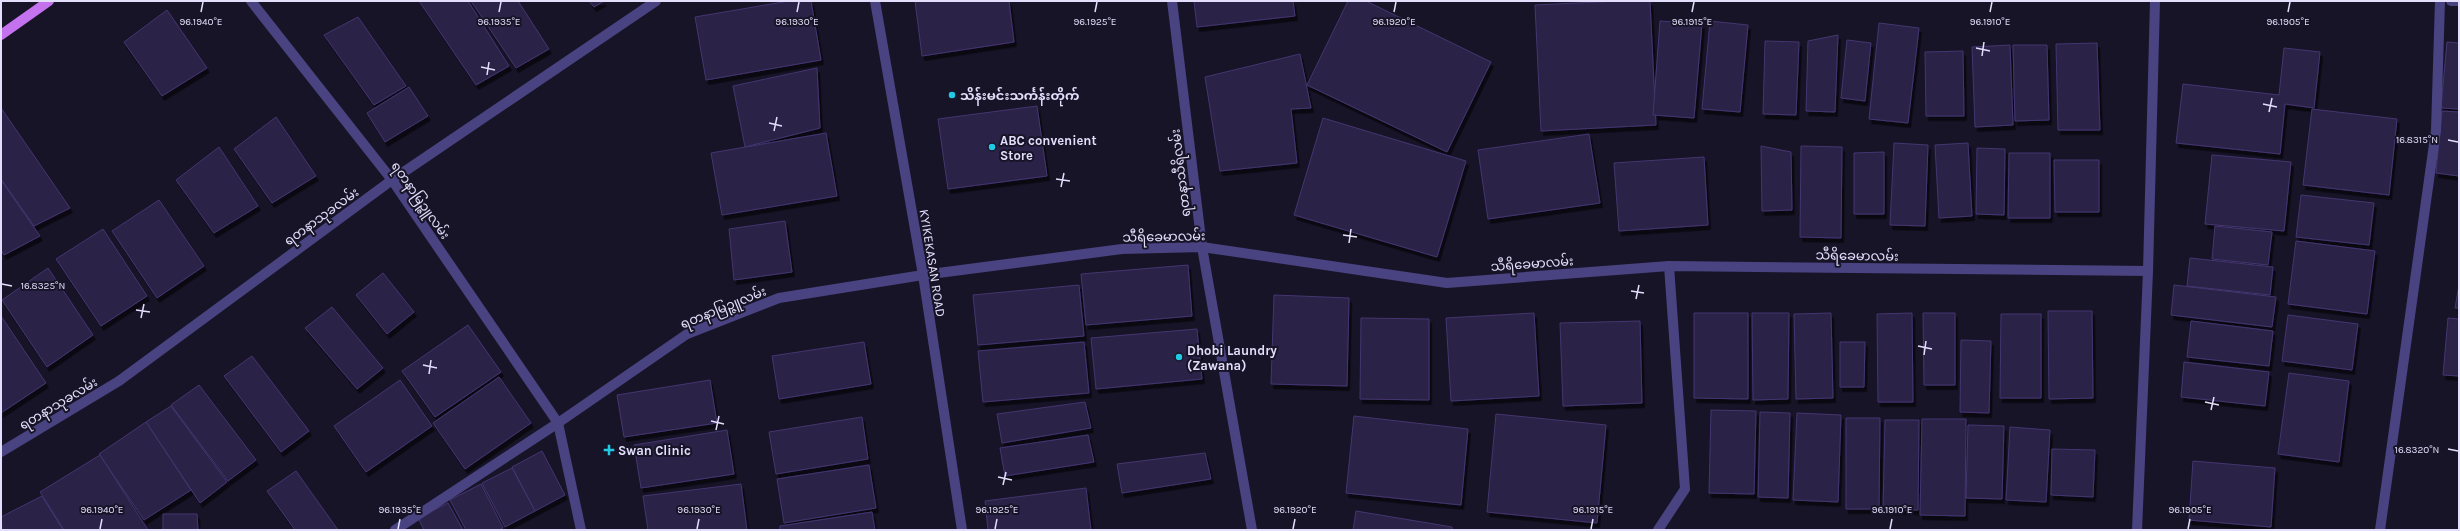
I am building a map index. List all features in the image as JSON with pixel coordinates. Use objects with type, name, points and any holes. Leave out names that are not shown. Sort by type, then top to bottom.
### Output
[{"type":"main road","points":[[1,35],[50,1]]},
{"type":"street","name":"ရတနာမြဉ္ဇူလမ်း","points":[[251,1],[392,180],[558,423],[581,530]]},
{"type":"street","name":"ရတနာသုခလမ်း","points":[[1,452],[119,381],[392,180],[656,1]]},
{"type":"street","name":"KYIKEKASAN ROAD","points":[[875,1],[923,275],[962,530]]},
{"type":"street","name":"ရတနာသီရိလမ်း","points":[[1172,1],[1202,247],[1252,530]]},
{"type":"street","points":[[2137,530],[2148,271],[2155,1]]},
{"type":"street","points":[[2380,530],[2436,130],[2440,1]]},
{"type":"street","points":[[2451,1],[2459,1]]},
{"type":"street","name":"သီရိခေမာလမ်း","points":[[923,275],[1122,249],[1202,247],[1447,283],[1669,266],[2148,271]]},
{"type":"street","points":[[1658,530],[1684,489],[1669,266]]},
{"type":"street","name":"ရတနာမြဉ္ဇူလမ်း","points":[[558,423],[687,334],[779,298],[923,275]]},
{"type":"street","points":[[395,530],[558,423]]},
{"type":"building","points":[[419,1],[468,1],[509,66],[476,85]]},
{"type":"building","points":[[471,1],[518,1],[549,49],[516,68]]},
{"type":"building","points":[[589,1],[604,1],[594,7]]},
{"type":"building","points":[[789,1],[811,1],[821,60],[706,80],[695,17]]},
{"type":"building","points":[[915,1],[1009,1],[1014,42],[922,56]]},
{"type":"building","points":[[1194,1],[1293,1],[1295,16],[1197,27]]},
{"type":"building","points":[[1348,1],[1366,1],[1491,62],[1447,152],[1307,85]]},
{"type":"building","points":[[1650,1],[1656,125],[1541,131],[1535,5]]},
{"type":"building","points":[[167,10],[207,68],[162,96],[124,42]]},
{"type":"building","points":[[358,17],[406,86],[374,105],[324,35]]},
{"type":"building","points":[[1660,21],[1702,24],[1694,118],[1653,115]]},
{"type":"building","points":[[1710,21],[1748,25],[1740,112],[1702,109]]},
{"type":"building","points":[[1879,23],[1919,28],[1908,123],[1869,119]]},
{"type":"building","points":[[1838,35],[1835,112],[1806,111],[1808,41]]},
{"type":"building","points":[[1847,40],[1871,43],[1865,101],[1841,98]]},
{"type":"building","points":[[1765,41],[1799,42],[1796,115],[1763,114]]},
{"type":"building","points":[[2447,42],[2459,43],[2459,109],[2441,108]]},
{"type":"building","points":[[2097,43],[2100,130],[2058,130],[2056,44]]},
{"type":"building","points":[[2010,45],[2013,125],[1975,127],[1972,47]]},
{"type":"building","points":[[2013,45],[2047,45],[2049,120],[2015,121]]},
{"type":"building","points":[[2284,48],[2320,52],[2314,108],[2285,104],[2280,154],[2176,143],[2183,84],[2279,95]]},
{"type":"building","points":[[1963,51],[1964,116],[1926,116],[1925,52]]},
{"type":"building","points":[[1300,54],[1311,108],[1291,109],[1297,163],[1220,171],[1205,77]]},
{"type":"building","points":[[817,68],[820,128],[745,147],[733,86]]},
{"type":"building","points":[[409,87],[428,116],[385,142],[367,113]]},
{"type":"building","name":"ABC convenient Store","points":[[1037,106],[1047,176],[948,189],[938,119]]},
{"type":"building","points":[[1,108],[70,208],[34,226],[1,179]]},
{"type":"building","points":[[2312,109],[2397,119],[2389,195],[2303,185]]},
{"type":"building","points":[[2442,111],[2459,112],[2459,176],[2436,173]]},
{"type":"building","points":[[276,117],[316,176],[272,203],[234,149]]},
{"type":"building","points":[[1323,118],[1466,161],[1437,257],[1294,215]]},
{"type":"building","points":[[826,133],[837,196],[722,215],[711,153]]},
{"type":"building","points":[[1589,134],[1600,203],[1488,219],[1478,150]]},
{"type":"building","points":[[1894,143],[1928,145],[1925,226],[1890,225]]},
{"type":"building","points":[[1968,143],[1972,216],[1939,218],[1935,145]]},
{"type":"building","points":[[1761,146],[1791,152],[1792,210],[1762,211]]},
{"type":"building","points":[[1801,146],[1842,147],[1841,238],[1800,237]]},
{"type":"building","points":[[219,147],[258,206],[214,233],[176,180]]},
{"type":"building","points":[[1977,148],[2005,149],[2004,215],[1976,214]]},
{"type":"building","points":[[1884,152],[1884,214],[1854,214],[1854,153]]},
{"type":"building","points":[[2009,153],[2050,153],[2050,218],[2008,218]]},
{"type":"building","points":[[2212,155],[2291,162],[2284,231],[2205,224]]},
{"type":"building","points":[[1704,157],[1708,225],[1619,231],[1614,163]]},
{"type":"building","points":[[2054,160],[2099,160],[2099,212],[2055,212]]},
{"type":"building","points":[[1,180],[40,236],[4,255],[1,250]]},
{"type":"building","points":[[2301,195],[2374,203],[2369,245],[2296,237]]},
{"type":"building","points":[[159,200],[204,266],[157,298],[112,231]]},
{"type":"building","points":[[785,221],[792,272],[734,280],[729,229]]},
{"type":"building","points":[[2215,226],[2272,232],[2268,265],[2212,259]]},
{"type":"building","points":[[103,229],[147,296],[101,326],[56,259]]},
{"type":"building","points":[[2296,241],[2375,251],[2367,314],[2288,304]]},
{"type":"building","points":[[2190,258],[2273,267],[2270,295],[2187,286]]},
{"type":"building","points":[[1188,265],[1192,316],[1086,325],[1081,274]]},
{"type":"building","points":[[48,268],[93,335],[47,367],[2,300]]},
{"type":"building","points":[[383,273],[414,312],[387,334],[356,295]]},
{"type":"building","points":[[1079,285],[1084,336],[978,345],[973,295]]},
{"type":"building","points":[[2174,285],[2276,297],[2272,327],[2171,315]]},
{"type":"building","points":[[2459,285],[2459,308],[2455,308]]},
{"type":"building","points":[[1274,295],[1349,298],[1347,386],[1271,384]]},
{"type":"building","points":[[332,307],[383,368],[357,389],[305,328]]},
{"type":"building","points":[[2048,311],[2092,311],[2093,398],[2049,399]]},
{"type":"building","points":[[1534,313],[1539,396],[1451,401],[1446,318]]},
{"type":"building","points":[[1694,313],[1748,313],[1748,399],[1694,398]]},
{"type":"building","points":[[1752,313],[1789,313],[1788,399],[1753,400]]},
{"type":"building","points":[[1831,313],[1833,398],[1796,399],[1794,314]]},
{"type":"building","points":[[1912,313],[1913,402],[1878,402],[1877,314]]},
{"type":"building","points":[[1923,313],[1955,313],[1955,385],[1924,385]]},
{"type":"building","points":[[2001,314],[2041,314],[2041,398],[2000,398]]},
{"type":"building","points":[[2288,315],[2358,324],[2352,370],[2282,361]]},
{"type":"building","points":[[1,316],[46,383],[1,413]]},
{"type":"building","points":[[1361,318],[1429,319],[1429,400],[1360,399]]},
{"type":"building","points":[[2448,318],[2459,319],[2459,376],[2443,375]]},
{"type":"building","points":[[1640,321],[1642,403],[1563,406],[1560,323]]},
{"type":"building","points":[[2191,321],[2273,331],[2269,366],[2187,357]]},
{"type":"building","points":[[468,325],[501,372],[435,417],[402,371]]},
{"type":"building","points":[[1197,329],[1202,379],[1096,389],[1091,338]]},
{"type":"building","points":[[1961,340],[1991,341],[1989,413],[1960,412]]},
{"type":"building","points":[[864,342],[871,384],[779,399],[772,356]]},
{"type":"building","points":[[1084,342],[1089,393],[983,402],[978,351]]},
{"type":"building","points":[[1840,342],[1865,342],[1864,387],[1840,387]]},
{"type":"building","points":[[252,356],[309,431],[281,452],[224,376]]},
{"type":"building","points":[[2184,362],[2269,372],[2265,406],[2181,397]]},
{"type":"building","points":[[2289,373],[2349,381],[2339,462],[2278,454]]},
{"type":"building","points":[[499,377],[531,423],[465,469],[433,423]]},
{"type":"building","points":[[400,380],[432,426],[366,472],[334,426]]},
{"type":"building","points":[[710,380],[717,423],[624,437],[617,395]]},
{"type":"building","points":[[199,385],[256,460],[228,481],[171,405]]},
{"type":"building","points":[[1085,402],[1091,428],[1002,443],[997,414]]},
{"type":"building","points":[[171,406],[227,482],[200,503],[146,422]]},
{"type":"building","points":[[1711,410],[1756,411],[1754,494],[1709,493]]},
{"type":"building","points":[[1760,412],[1790,413],[1788,498],[1758,497]]},
{"type":"building","points":[[1797,413],[1841,415],[1838,502],[1793,500]]},
{"type":"building","points":[[1496,414],[1606,425],[1597,523],[1487,512]]},
{"type":"building","points":[[1354,416],[1468,429],[1461,505],[1346,493]]},
{"type":"building","points":[[862,417],[868,459],[776,474],[769,432]]},
{"type":"building","points":[[1846,418],[1880,418],[1879,509],[1846,509]]},
{"type":"building","points":[[1922,419],[1966,419],[1965,516],[1920,515]]},
{"type":"building","points":[[1885,420],[1919,420],[1918,510],[1883,510]]},
{"type":"building","points":[[146,422],[191,490],[144,520],[99,454]]},
{"type":"building","points":[[1968,425],[2004,426],[2002,499],[1966,498]]},
{"type":"building","points":[[2010,427],[2050,430],[2046,502],[2006,500]]},
{"type":"building","points":[[727,430],[734,474],[641,488],[634,445]]},
{"type":"building","points":[[1088,435],[1094,462],[1005,476],[1000,448]]},
{"type":"building","points":[[2052,449],[2095,450],[2093,497],[2051,495]]},
{"type":"building","points":[[542,451],[565,495],[535,511],[512,467]]},
{"type":"building","points":[[1205,453],[1211,479],[1122,493],[1117,464]]},
{"type":"building","points":[[100,455],[148,530],[64,530],[40,492]]},
{"type":"building","points":[[2193,461],[2275,468],[2271,527],[2189,520]]},
{"type":"building","points":[[869,465],[876,508],[784,523],[777,479]]},
{"type":"building","points":[[512,468],[535,511],[505,527],[482,483]]},
{"type":"building","points":[[296,471],[338,530],[295,530],[267,491]]},
{"type":"building","points":[[481,484],[503,528],[499,530],[466,530],[450,500]]},
{"type":"building","points":[[741,484],[747,530],[648,530],[643,496]]},
{"type":"building","points":[[1086,488],[1091,530],[988,530],[985,501]]},
{"type":"building","points":[[42,496],[63,530],[2,530],[1,517]]},
{"type":"building","points":[[448,503],[463,530],[424,530],[418,518]]},
{"type":"building","points":[[1356,511],[1452,527],[1452,530],[1353,530]]},
{"type":"building","points":[[872,512],[875,530],[780,530],[780,526]]},
{"type":"building","points":[[163,514],[197,514],[198,530],[163,530]]},
{"type":"place","name":"သိန်းမင်းသင်္ကန်းတိုက်","points":[[952,95]]},
{"type":"place","name":"ABC convenient Store","points":[[992,147]]},
{"type":"place","name":"Dhobi Laundry (Zawana)","points":[[1179,357]]},
{"type":"place","name":"Swan Clinic","points":[[609,450]]}]
